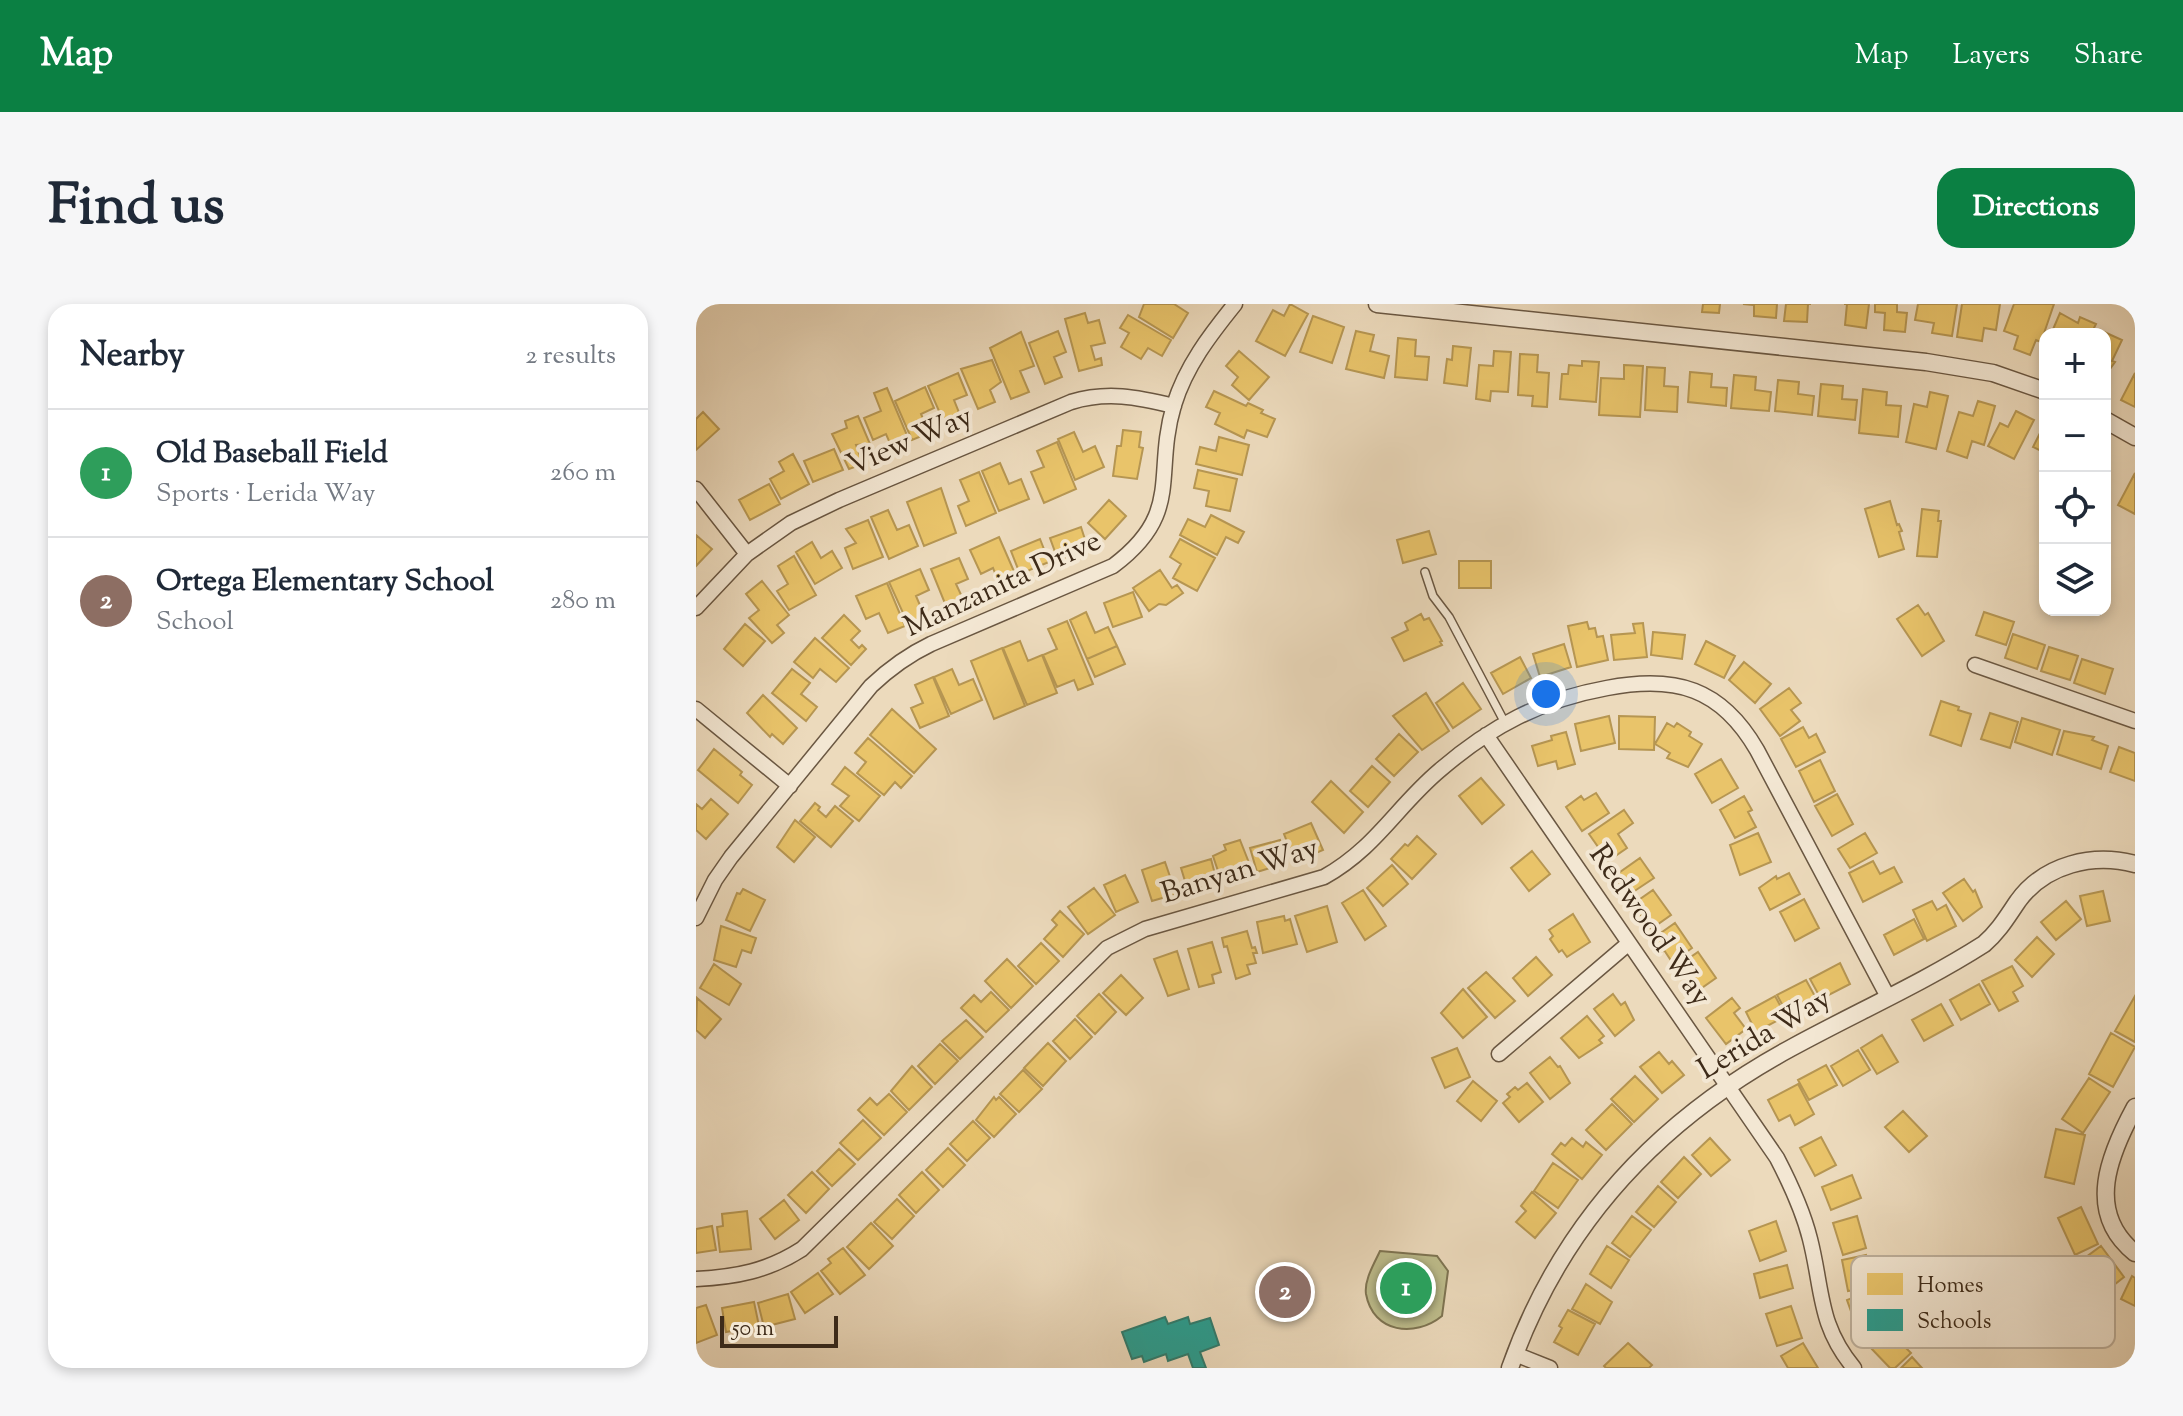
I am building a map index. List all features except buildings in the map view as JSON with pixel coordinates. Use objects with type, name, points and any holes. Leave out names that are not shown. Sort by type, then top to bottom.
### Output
[{"type":"street","name":"Manzanita Drive","points":[[696,918],[715,880],[871,686],[909,654],[1113,566],[1147,534],[1159,511],[1165,488],[1168,436],[1174,406],[1194,359],[1235,304]]},
{"type":"street","points":[[1377,304],[1937,364],[1993,373],[2039,389]]},
{"type":"street","name":"View Way","points":[[696,608],[747,554],[768,537],[815,511],[1071,402],[1114,394],[1174,406]]},
{"type":"street","points":[[2111,423],[2135,437]]},
{"type":"street","points":[[696,489],[747,554]]},
{"type":"street","points":[[1975,665],[2135,721]]},
{"type":"street","name":"Banyan Way","points":[[696,1279],[743,1275],[763,1269],[802,1249],[1107,948],[1145,929],[1324,877],[1346,865],[1366,849],[1438,771],[1505,723],[1562,697],[1634,683],[1676,684],[1716,703],[1730,714],[1752,741],[1888,997]]},
{"type":"street","points":[[696,709],[790,786]]},
{"type":"street","name":"Redwood Way","points":[[1486,735],[1777,1158],[1791,1185],[1811,1240],[1826,1321],[1836,1343],[1854,1368]]},
{"type":"street","name":"Lerida Way","points":[[1512,1361],[1557,1265],[1598,1205],[1670,1129],[1728,1086],[1789,1049],[1984,944],[1998,932],[2030,887],[2059,868],[2095,859],[2115,859],[2135,864]]},
{"type":"street","points":[[1499,1054],[1629,943]]},
{"type":"street","points":[[2135,1107],[2110,1158],[2105,1183],[2107,1208],[2115,1228],[2127,1247],[2135,1253]]},
{"type":"street","points":[[1512,1361],[1550,1368]]},
{"type":"lane","points":[[1425,572],[1433,596],[1449,617],[1505,723]]},
{"type":"shaded area","points":[[1380,1251],[1437,1256],[1448,1271],[1442,1316],[1431,1323],[1408,1329],[1396,1328],[1377,1317],[1370,1307],[1366,1283]]},
{"type":"place","name":"Old Baseball Field","points":[[1406,1288]]},
{"type":"place","name":"Ortega Elementary School","points":[[1285,1292]]}]
